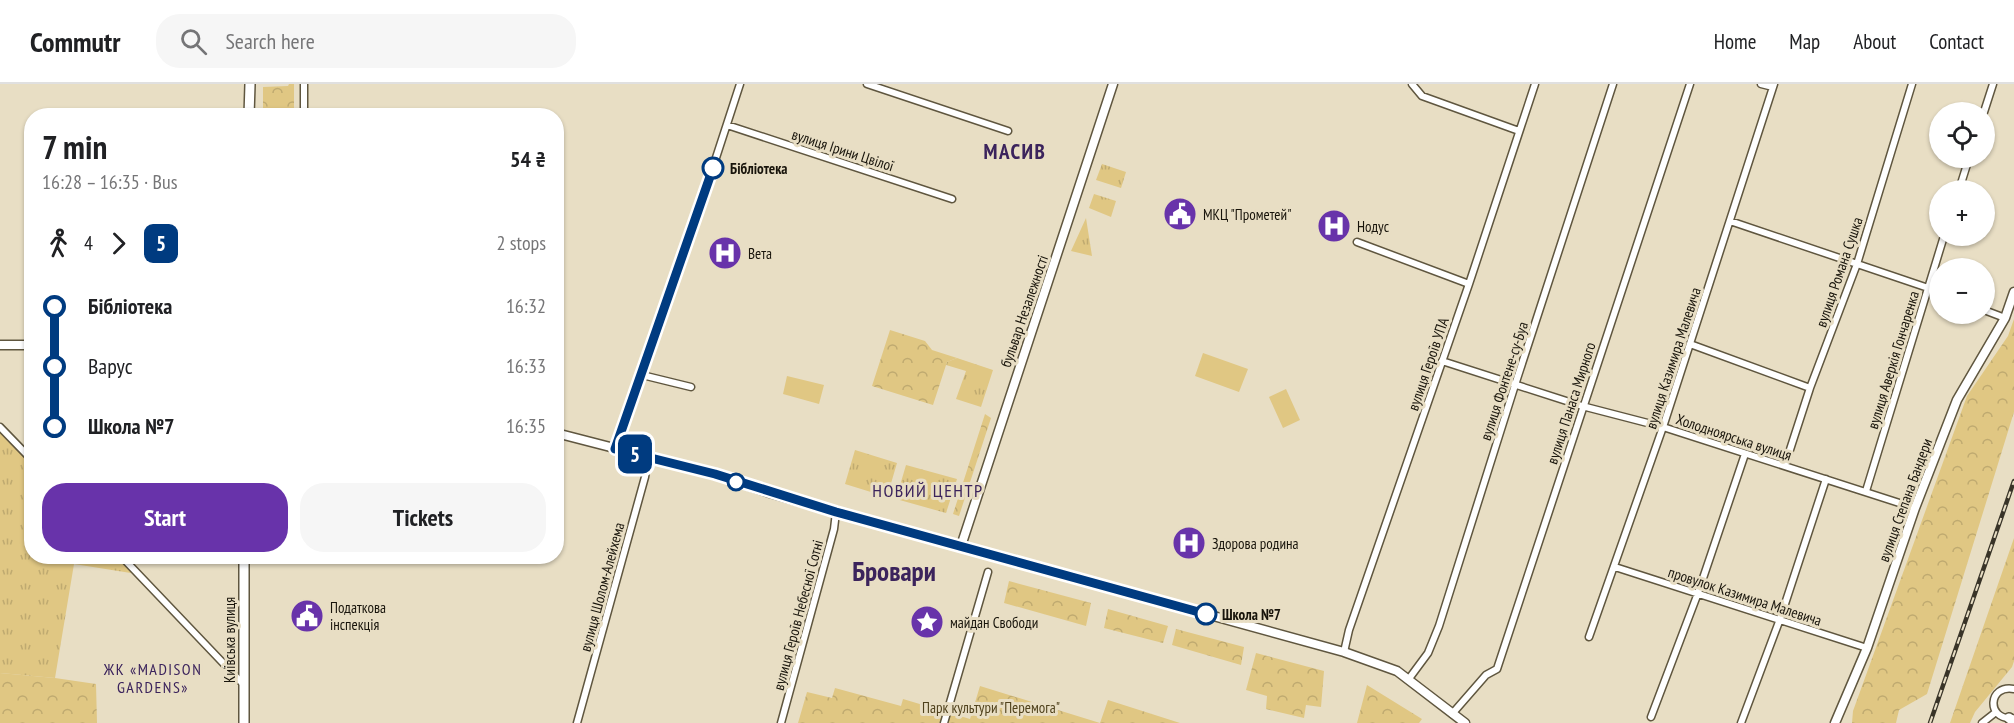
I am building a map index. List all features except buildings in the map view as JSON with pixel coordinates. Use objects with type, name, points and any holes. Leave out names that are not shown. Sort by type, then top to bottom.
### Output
[{"type":"main road","points":[[249,108],[250,84]]},
{"type":"main road","name":"бульвар Незалежності","points":[[961,546],[1113,84]]},
{"type":"main road","name":"вулиця Степана Бандери","points":[[1835,723],[1867,648],[1915,508],[1957,400],[2006,318],[2014,292]]},
{"type":"main road","points":[[0,345],[24,345]]},
{"type":"main road","points":[[564,435],[715,474],[836,512],[1177,605],[1256,630],[1344,652],[1396,671],[1465,723]]},
{"type":"main road","name":"Київська вулиця","points":[[244,564],[244,723]]},
{"type":"street","points":[[304,84],[304,108]]},
{"type":"street","points":[[615,449],[728,125],[740,84]]},
{"type":"street","points":[[867,84],[1008,130]]},
{"type":"street","points":[[1412,84],[1422,96],[1520,131]]},
{"type":"street","name":"вулиця Героїв УПА","points":[[1344,652],[1349,630],[1469,284],[1535,84]]},
{"type":"street","name":"вулиця Фонтене-су-Буа","points":[[1408,680],[1428,652],[1439,626],[1613,84]]},
{"type":"street","name":"вулиця Панаса Мирного","points":[[1452,714],[1486,675],[1497,669],[1690,84]]},
{"type":"street","points":[[1761,84],[1773,86]]},
{"type":"street","name":"вулиця Романа Сушка","points":[[1785,465],[1810,388],[1857,264],[1912,84]]},
{"type":"street","points":[[1987,102],[1993,84]]},
{"type":"street","name":"вулиця Казимира Малевича","points":[[1589,637],[1663,427],[1773,86]]},
{"type":"street","name":"вулиця Ірини Цвілої","points":[[728,125],[952,199]]},
{"type":"street","points":[[1730,221],[1928,288]]},
{"type":"street","points":[[1357,242],[1469,284]]},
{"type":"street","name":"вулиця Аверкія Гончаренка","points":[[1866,491],[1941,246]]},
{"type":"street","points":[[1995,314],[2006,318]]},
{"type":"street","points":[[1690,344],[1810,388]]},
{"type":"street","name":"Холодноярська вулиця","points":[[1442,361],[1582,406],[1663,427],[1915,508]]},
{"type":"street","points":[[642,375],[691,387]]},
{"type":"street","points":[[0,427],[24,452]]},
{"type":"street","points":[[1651,717],[1698,593],[1745,454]]},
{"type":"street","name":"вулиця Шолом-Алейхема","points":[[577,723],[645,477],[648,457]]},
{"type":"street","points":[[1741,723],[1780,619],[1826,479]]},
{"type":"street","name":"вулиця Героїв Небесної Сотні","points":[[781,723],[834,529],[836,512]]},
{"type":"street","points":[[129,564],[244,685]]},
{"type":"street","name":"провулок Казимира Малевича","points":[[1615,567],[1867,648]]},
{"type":"street","points":[[944,723],[988,572]]},
{"type":"street","points":[[2012,719],[2002,717],[1996,712],[1994,705],[1996,695],[2004,689],[2014,688]]},
{"type":"street","points":[[1982,723],[1996,712]]},
{"type":"green space","points":[[294,84],[294,108],[263,108],[263,87]]},
{"type":"green space","points":[[1102,164],[1126,172],[1121,188],[1096,180]]},
{"type":"green space","points":[[1094,194],[1116,201],[1111,217],[1089,208]]},
{"type":"green space","points":[[1086,218],[1092,256],[1071,251]]},
{"type":"green space","points":[[2014,319],[2014,412],[1927,694],[1899,710],[1896,723],[1852,723],[1853,711],[1967,396],[2008,336]]},
{"type":"green space","points":[[890,330],[925,341],[932,350],[957,358],[947,362],[933,405],[872,386]]},
{"type":"green space","points":[[1203,353],[1248,369],[1239,392],[1195,376]]},
{"type":"green space","points":[[957,358],[993,370],[981,407],[956,399],[966,371],[946,365],[947,362]]},
{"type":"green space","points":[[787,376],[824,385],[819,404],[783,394]]},
{"type":"green space","points":[[1286,389],[1300,420],[1283,428],[1269,397]]},
{"type":"green space","points":[[985,414],[991,418],[959,516],[953,514]]},
{"type":"green space","points":[[0,427],[24,453],[24,564],[74,564],[55,678],[0,673]]},
{"type":"green space","points":[[855,450],[897,463],[887,497],[845,484]]},
{"type":"green space","points":[[906,465],[957,479],[946,513],[896,499]]},
{"type":"green space","points":[[2014,538],[2014,661],[2012,667],[1975,712],[1970,723],[1950,723]]},
{"type":"green space","points":[[74,564],[128,564],[137,574]]},
{"type":"green space","points":[[1009,581],[1091,603],[1086,626],[1004,603]]},
{"type":"green space","points":[[1108,609],[1168,626],[1163,643],[1104,628]]},
{"type":"green space","points":[[1176,629],[1244,647],[1241,665],[1172,645]]},
{"type":"green space","points":[[1256,653],[1324,671],[1321,707],[1306,705],[1304,718],[1266,709],[1267,696],[1246,690]]},
{"type":"green space","points":[[0,673],[96,684],[97,723],[0,723]]},
{"type":"green space","points":[[1367,685],[1422,719],[1419,723],[1357,723]]},
{"type":"green space","name":"Парк культури \"Перемога\"","points":[[980,686],[1100,723],[798,723],[807,692],[832,698],[835,688],[901,706],[903,699],[970,719]]},
{"type":"green space","points":[[1108,700],[1180,723],[1100,723]]},
{"type":"railway","points":[[1930,723],[2014,481]]},
{"type":"bus line","name":"5","points":[[713,168],[615,449],[715,474],[836,512],[1206,614]]},
{"type":"place","name":"Бібліотека","points":[[713,168]]},
{"type":"place","name":"МКЦ \"Прометей\"","points":[[1180,214]]},
{"type":"place","name":"Нодус","points":[[1334,226]]},
{"type":"place","name":"Вета","points":[[725,253]]},
{"type":"place","name":"Здорова родина","points":[[1189,543]]},
{"type":"place","name":"Школа №7","points":[[1206,614]]},
{"type":"place","name":"Податкова інспекція","points":[[307,616]]},
{"type":"place","name":"майдан Свободи","points":[[927,622]]},
{"type":"district","name":"МАСИВ","points":[[1015,151]]},
{"type":"district","name":"НОВИЙ ЦЕНТР","points":[[928,490]]},
{"type":"district","name":"Бровари","points":[[894,571]]},
{"type":"district","name":"ЖК «MADISON GARDENS»","points":[[153,678]]}]
